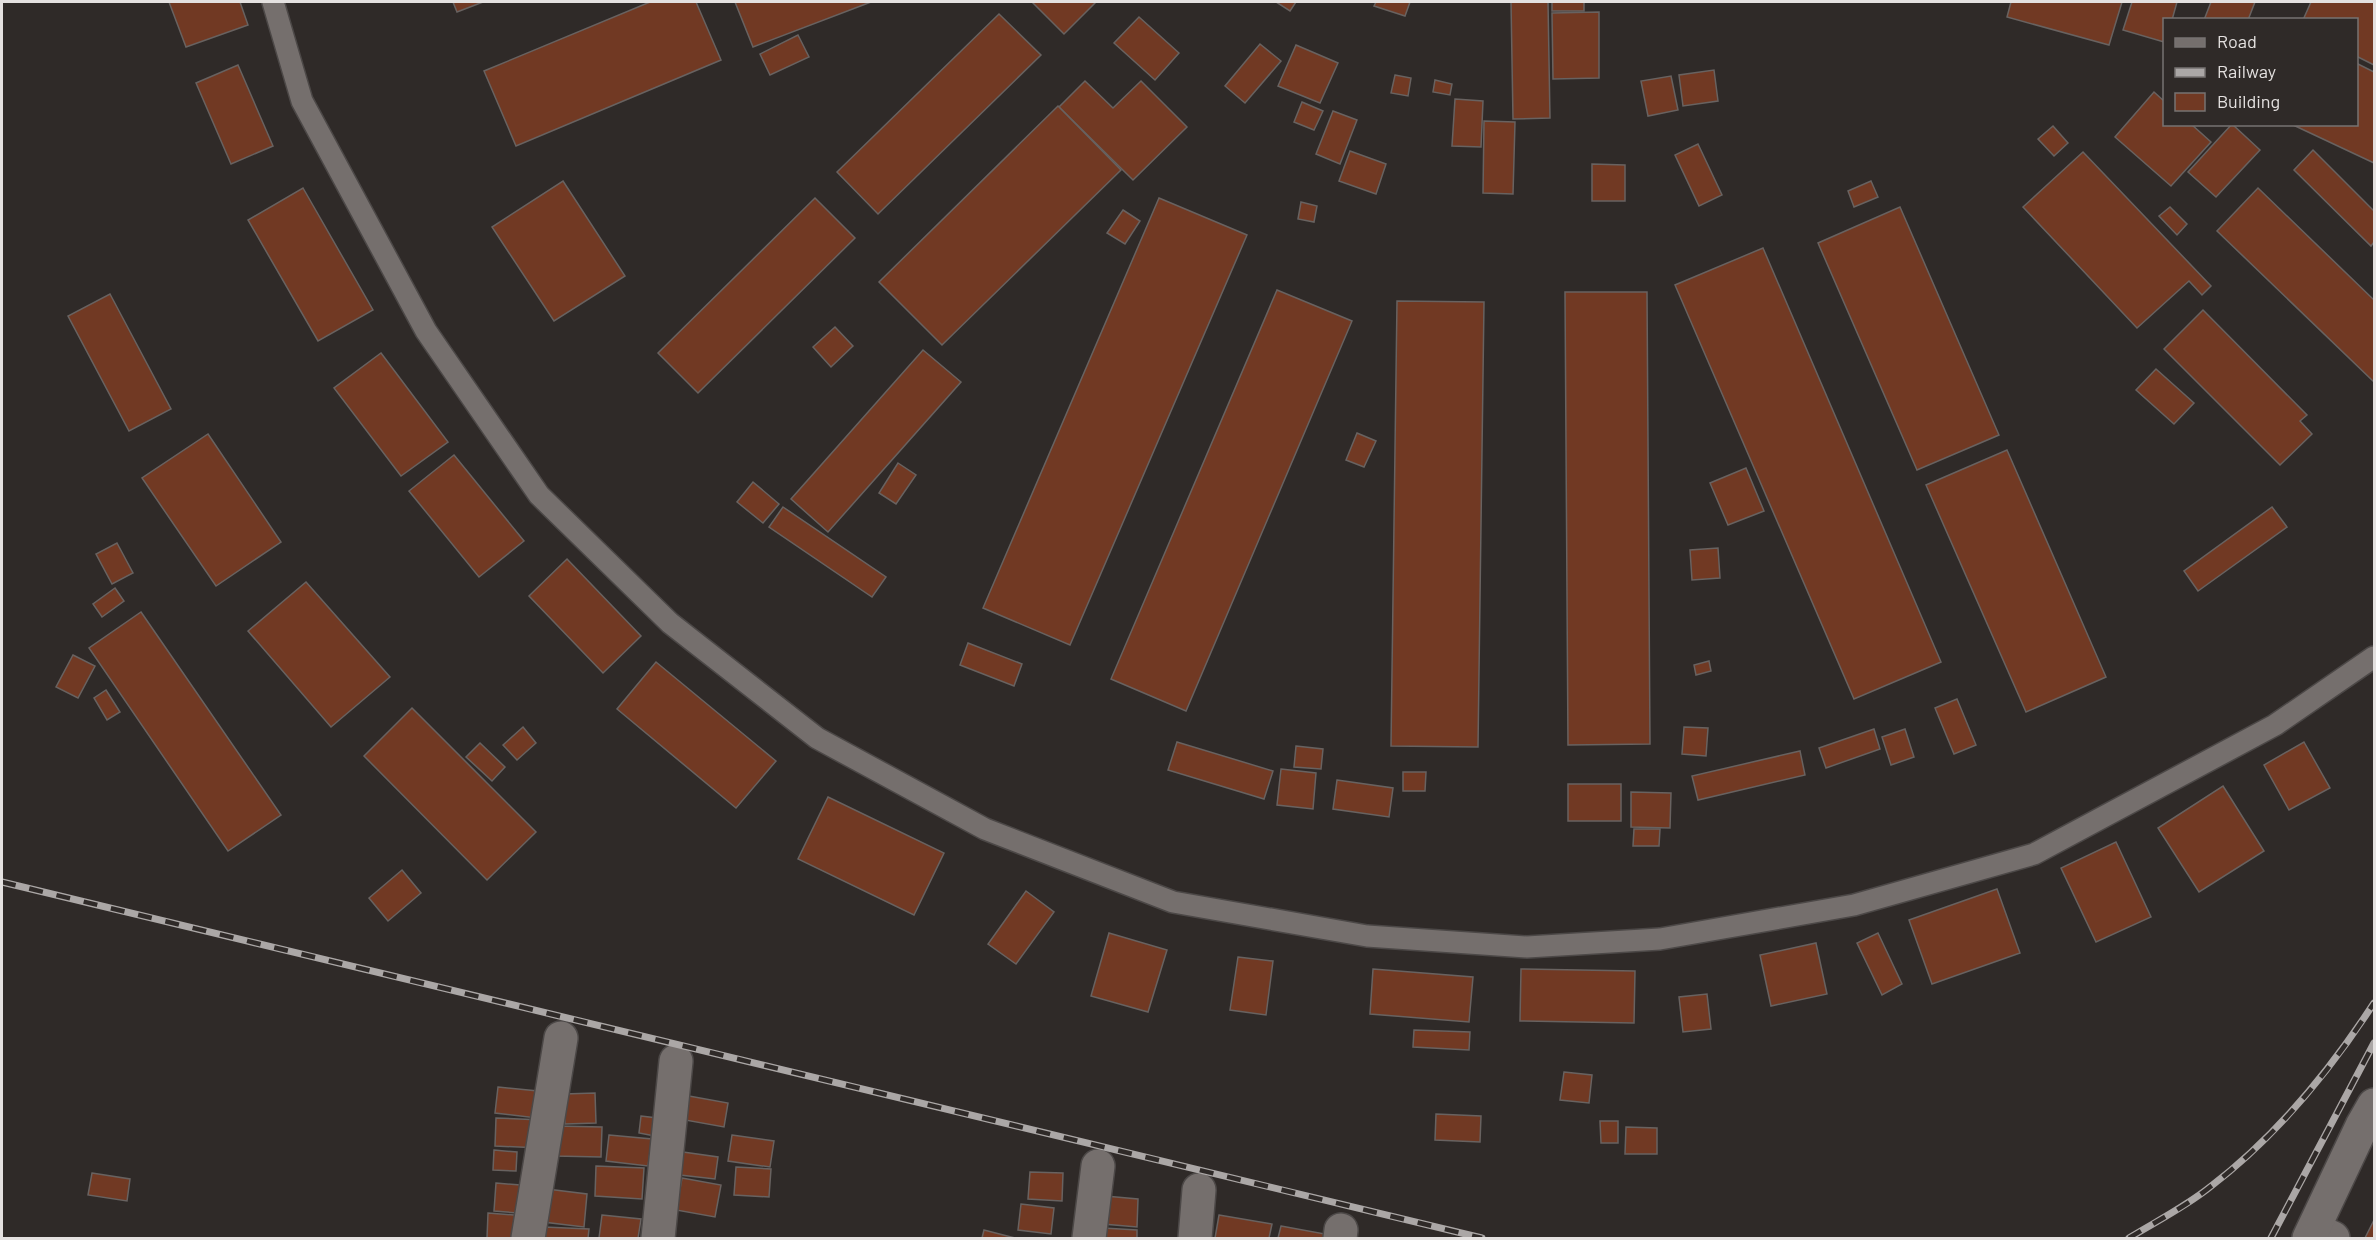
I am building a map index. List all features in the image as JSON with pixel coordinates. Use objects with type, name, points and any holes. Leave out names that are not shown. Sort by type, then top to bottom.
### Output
[{"type":"street","points":[[528,1239],[561,1038]]},
{"type":"street","points":[[658,1239],[676,1061]]},
{"type":"street","points":[[2319,1235],[2370,1121]]},
{"type":"street","points":[[1089,1239],[1098,1166]]},
{"type":"street","points":[[1195,1239],[1199,1190]]},
{"type":"lane","points":[[273,2],[302,101],[426,331],[539,495],[670,623],[817,738],[985,829],[1173,902],[1367,936],[1527,947],[1660,939],[1854,905],[2034,854],[2275,725],[2374,657]]},
{"type":"building","points":[[169,2],[240,2],[248,25],[186,47]]},
{"type":"building","points":[[453,2],[483,2],[457,12]]},
{"type":"building","points":[[650,2],[696,2],[721,60],[516,146],[484,71]]},
{"type":"building","points":[[735,2],[871,2],[753,47]]},
{"type":"building","points":[[1032,2],[1096,2],[1064,34]]},
{"type":"building","points":[[1276,2],[1296,2],[1290,11]]},
{"type":"building","points":[[1376,2],[1410,2],[1405,16],[1374,6]]},
{"type":"building","points":[[1511,2],[1548,2],[1550,118],[1513,119]]},
{"type":"building","points":[[1552,2],[1584,2],[1584,11],[1552,11]]},
{"type":"building","points":[[2011,2],[2122,2],[2109,45],[2007,17]]},
{"type":"building","points":[[2132,2],[2177,2],[2173,18],[2163,18],[2163,42],[2123,30]]},
{"type":"building","points":[[2211,2],[2255,2],[2249,18],[2205,18]]},
{"type":"building","points":[[2311,2],[2374,2],[2374,65],[2358,57],[2358,18],[2304,18]]},
{"type":"building","points":[[1599,12],[1599,78],[1553,79],[1552,13]]},
{"type":"building","points":[[999,14],[1041,55],[878,214],[837,172]]},
{"type":"building","points":[[1139,17],[1179,53],[1155,80],[1114,43]]},
{"type":"building","points":[[798,35],[809,57],[770,75],[760,54]]},
{"type":"building","points":[[1260,44],[1281,61],[1245,103],[1225,86]]},
{"type":"building","points":[[1296,45],[1338,63],[1320,103],[1278,86]]},
{"type":"building","points":[[2358,64],[2374,72],[2374,163],[2295,126],[2358,126]]},
{"type":"building","points":[[238,65],[273,146],[231,164],[196,83]]},
{"type":"building","points":[[1714,70],[1718,101],[1683,106],[1679,75]]},
{"type":"building","points":[[1395,75],[1411,78],[1408,96],[1391,93]]},
{"type":"building","points":[[1671,76],[1678,110],[1648,116],[1641,81]]},
{"type":"building","points":[[1435,80],[1452,84],[1450,95],[1433,92]]},
{"type":"building","points":[[1085,81],[1113,108],[1141,81],[1187,127],[1133,180],[1059,107]]},
{"type":"building","points":[[2154,92],[2163,100],[2163,126],[2193,126],[2211,142],[2171,186],[2115,137]]},
{"type":"building","points":[[1455,99],[1483,101],[1481,147],[1452,146]]},
{"type":"building","points":[[1302,102],[1323,111],[1314,130],[1294,122]]},
{"type":"building","points":[[1058,106],[1121,170],[942,345],[879,282]]},
{"type":"building","points":[[1333,111],[1357,120],[1340,164],[1316,154]]},
{"type":"building","points":[[1484,121],[1515,122],[1513,194],[1483,193]]},
{"type":"building","points":[[2053,126],[2068,143],[2054,156],[2038,139]]},
{"type":"building","points":[[2230,126],[2234,126],[2260,150],[2216,197],[2188,172]]},
{"type":"building","points":[[1698,144],[1722,195],[1699,206],[1675,155]]},
{"type":"building","points":[[2313,150],[2374,211],[2374,242],[2371,246],[2294,170]]},
{"type":"building","points":[[1350,151],[1386,164],[1376,194],[1339,181]]},
{"type":"building","points":[[2083,152],[2211,286],[2202,295],[2189,281],[2137,328],[2023,207]]},
{"type":"building","points":[[1592,164],[1625,165],[1625,201],[1592,201]]},
{"type":"building","points":[[563,181],[625,276],[554,321],[492,227]]},
{"type":"building","points":[[1871,181],[1878,197],[1854,207],[1848,191]]},
{"type":"building","points":[[303,188],[373,310],[318,341],[248,220]]},
{"type":"building","points":[[2258,188],[2374,300],[2374,382],[2217,231]]},
{"type":"building","points":[[815,198],[855,238],[698,393],[658,353]]},
{"type":"building","points":[[1159,198],[1247,235],[1070,645],[983,608]]},
{"type":"building","points":[[1301,202],[1317,206],[1314,222],[1298,219]]},
{"type":"building","points":[[1900,207],[1999,435],[1917,470],[1818,243]]},
{"type":"building","points":[[2170,207],[2187,224],[2177,235],[2159,216]]},
{"type":"building","points":[[1123,210],[1140,221],[1125,244],[1107,233]]},
{"type":"building","points":[[1763,248],[1941,662],[1854,699],[1675,285]]},
{"type":"building","points":[[1277,290],[1352,321],[1186,711],[1111,679]]},
{"type":"building","points":[[1565,292],[1647,292],[1650,744],[1568,745]]},
{"type":"building","points":[[110,294],[171,409],[129,431],[68,316]]},
{"type":"building","points":[[1397,301],[1484,302],[1478,747],[1391,746]]},
{"type":"building","points":[[2203,310],[2307,415],[2300,421],[2312,434],[2280,465],[2164,349]]},
{"type":"building","points":[[835,327],[853,346],[831,367],[813,347]]},
{"type":"building","points":[[923,350],[961,382],[828,532],[791,499]]},
{"type":"building","points":[[381,353],[448,442],[401,476],[334,388]]},
{"type":"building","points":[[2156,369],[2194,403],[2174,424],[2136,390]]},
{"type":"building","points":[[1357,433],[1376,441],[1364,467],[1346,460]]},
{"type":"building","points":[[208,434],[281,542],[216,586],[142,478]]},
{"type":"building","points":[[2007,450],[2106,677],[2026,712],[1926,485]]},
{"type":"building","points":[[454,455],[524,541],[479,577],[409,491]]},
{"type":"building","points":[[898,463],[916,475],[896,504],[879,493]]},
{"type":"building","points":[[1746,468],[1764,511],[1728,525],[1710,483]]},
{"type":"building","points":[[753,482],[779,504],[763,523],[737,502]]},
{"type":"building","points":[[783,507],[886,577],[872,597],[769,527]]},
{"type":"building","points":[[2272,507],[2287,527],[2198,591],[2184,571]]},
{"type":"building","points":[[117,543],[133,573],[112,584],[96,554]]},
{"type":"building","points":[[1718,548],[1720,578],[1692,580],[1690,550]]},
{"type":"building","points":[[567,559],[641,636],[603,673],[529,596]]},
{"type":"building","points":[[306,582],[390,677],[331,727],[248,631]]},
{"type":"building","points":[[115,588],[124,601],[102,617],[93,604]]},
{"type":"building","points":[[141,612],[281,815],[228,851],[89,648]]},
{"type":"building","points":[[968,643],[1022,664],[1014,686],[960,665]]},
{"type":"building","points":[[73,655],[95,666],[78,698],[56,687]]},
{"type":"building","points":[[1709,661],[1711,671],[1696,675],[1694,665]]},
{"type":"building","points":[[656,662],[776,761],[736,808],[617,709]]},
{"type":"building","points":[[106,690],[120,712],[107,720],[94,698]]},
{"type":"building","points":[[1957,699],[1976,745],[1954,754],[1935,708]]},
{"type":"building","points":[[412,708],[536,832],[487,880],[364,756]]},
{"type":"building","points":[[523,727],[536,743],[517,760],[503,745]]},
{"type":"building","points":[[1684,727],[1708,728],[1706,756],[1682,754]]},
{"type":"building","points":[[1874,729],[1880,749],[1826,768],[1819,748]]},
{"type":"building","points":[[1905,729],[1914,757],[1891,765],[1882,737]]},
{"type":"building","points":[[1177,742],[1273,771],[1264,799],[1168,770]]},
{"type":"building","points":[[2304,742],[2330,788],[2289,810],[2264,765]]},
{"type":"building","points":[[480,743],[505,767],[492,781],[466,757]]},
{"type":"building","points":[[1296,746],[1323,749],[1321,769],[1294,767]]},
{"type":"building","points":[[1800,751],[1805,775],[1698,800],[1692,776]]},
{"type":"building","points":[[1281,769],[1316,773],[1313,809],[1277,805]]},
{"type":"building","points":[[1403,772],[1426,772],[1425,791],[1403,791]]},
{"type":"building","points":[[1337,780],[1393,788],[1389,817],[1333,809]]},
{"type":"building","points":[[1568,784],[1621,784],[1621,821],[1568,821]]},
{"type":"building","points":[[2223,786],[2264,851],[2199,892],[2158,828]]},
{"type":"building","points":[[1631,792],[1671,793],[1670,828],[1631,827]]},
{"type":"building","points":[[828,797],[944,853],[914,915],[798,859]]},
{"type":"building","points":[[1634,829],[1660,829],[1659,846],[1633,846]]},
{"type":"building","points":[[2116,842],[2151,917],[2096,942],[2061,868]]},
{"type":"building","points":[[402,870],[421,893],[388,921],[369,898]]},
{"type":"building","points":[[1997,889],[2020,953],[1932,984],[1909,920]]},
{"type":"building","points":[[1026,891],[1054,912],[1016,964],[988,944]]},
{"type":"building","points":[[1109,933],[1167,950],[1148,1012],[1091,996]]},
{"type":"building","points":[[1878,933],[1902,984],[1882,995],[1857,943]]},
{"type":"building","points":[[1816,943],[1827,994],[1771,1006],[1760,955]]},
{"type":"building","points":[[1238,957],[1273,961],[1266,1015],[1230,1010]]},
{"type":"building","points":[[1373,969],[1473,977],[1469,1022],[1370,1014]]},
{"type":"building","points":[[1521,969],[1635,971],[1634,1023],[1520,1021]]},
{"type":"building","points":[[1707,994],[1711,1029],[1683,1032],[1679,997]]},
{"type":"building","points":[[1414,1030],[1470,1032],[1469,1050],[1413,1047]]},
{"type":"building","points":[[1564,1072],[1592,1075],[1589,1103],[1560,1100]]},
{"type":"building","points":[[498,1087],[548,1092],[545,1119],[495,1113]]},
{"type":"building","points":[[595,1093],[596,1123],[565,1124],[564,1094]]},
{"type":"building","points":[[689,1096],[728,1103],[724,1127],[685,1120]]},
{"type":"building","points":[[1436,1114],[1481,1116],[1480,1142],[1435,1140]]},
{"type":"building","points":[[641,1116],[657,1118],[655,1136],[639,1133]]},
{"type":"building","points":[[496,1118],[542,1120],[540,1148],[495,1146]]},
{"type":"building","points":[[1600,1121],[1618,1121],[1618,1143],[1601,1143]]},
{"type":"building","points":[[555,1126],[602,1127],[601,1157],[555,1156]]},
{"type":"building","points":[[1626,1127],[1657,1128],[1657,1154],[1625,1154]]},
{"type":"building","points":[[609,1135],[652,1139],[648,1166],[606,1161]]},
{"type":"building","points":[[732,1135],[774,1141],[770,1167],[728,1161]]},
{"type":"building","points":[[494,1150],[517,1152],[516,1171],[493,1170]]},
{"type":"building","points":[[683,1152],[718,1157],[715,1179],[680,1175]]},
{"type":"building","points":[[596,1166],[644,1168],[642,1199],[595,1196]]},
{"type":"building","points":[[736,1167],[771,1169],[769,1197],[734,1195]]},
{"type":"building","points":[[1030,1172],[1063,1173],[1062,1201],[1028,1199]]},
{"type":"building","points":[[92,1173],[130,1179],[127,1201],[88,1195]]},
{"type":"building","points":[[682,1178],[721,1185],[715,1217],[676,1210]]},
{"type":"building","points":[[496,1183],[533,1186],[531,1214],[494,1211]]},
{"type":"building","points":[[547,1189],[587,1194],[584,1227],[543,1222]]},
{"type":"building","points":[[1105,1196],[1138,1199],[1137,1227],[1103,1224]]},
{"type":"building","points":[[1021,1204],[1054,1208],[1051,1234],[1018,1230]]},
{"type":"building","points":[[488,1213],[526,1216],[525,1238],[487,1238]]},
{"type":"building","points":[[602,1215],[641,1219],[638,1238],[599,1238]]},
{"type":"building","points":[[1219,1215],[1272,1224],[1269,1238],[1215,1238]]},
{"type":"building","points":[[2374,1220],[2374,1238],[2365,1238]]},
{"type":"building","points":[[1281,1226],[1325,1234],[1324,1238],[1278,1238]]},
{"type":"building","points":[[544,1227],[589,1229],[588,1238],[543,1238]]},
{"type":"building","points":[[1103,1228],[1137,1230],[1137,1238],[1102,1238]]},
{"type":"building","points":[[984,1230],[1015,1238],[982,1238]]},
{"type":"railway","points":[[2,882],[1482,1238]]},
{"type":"railway","points":[[2129,1238],[2200,1194],[2258,1146],[2320,1078],[2374,1003]]},
{"type":"railway","points":[[2271,1238],[2374,1043]]}]
